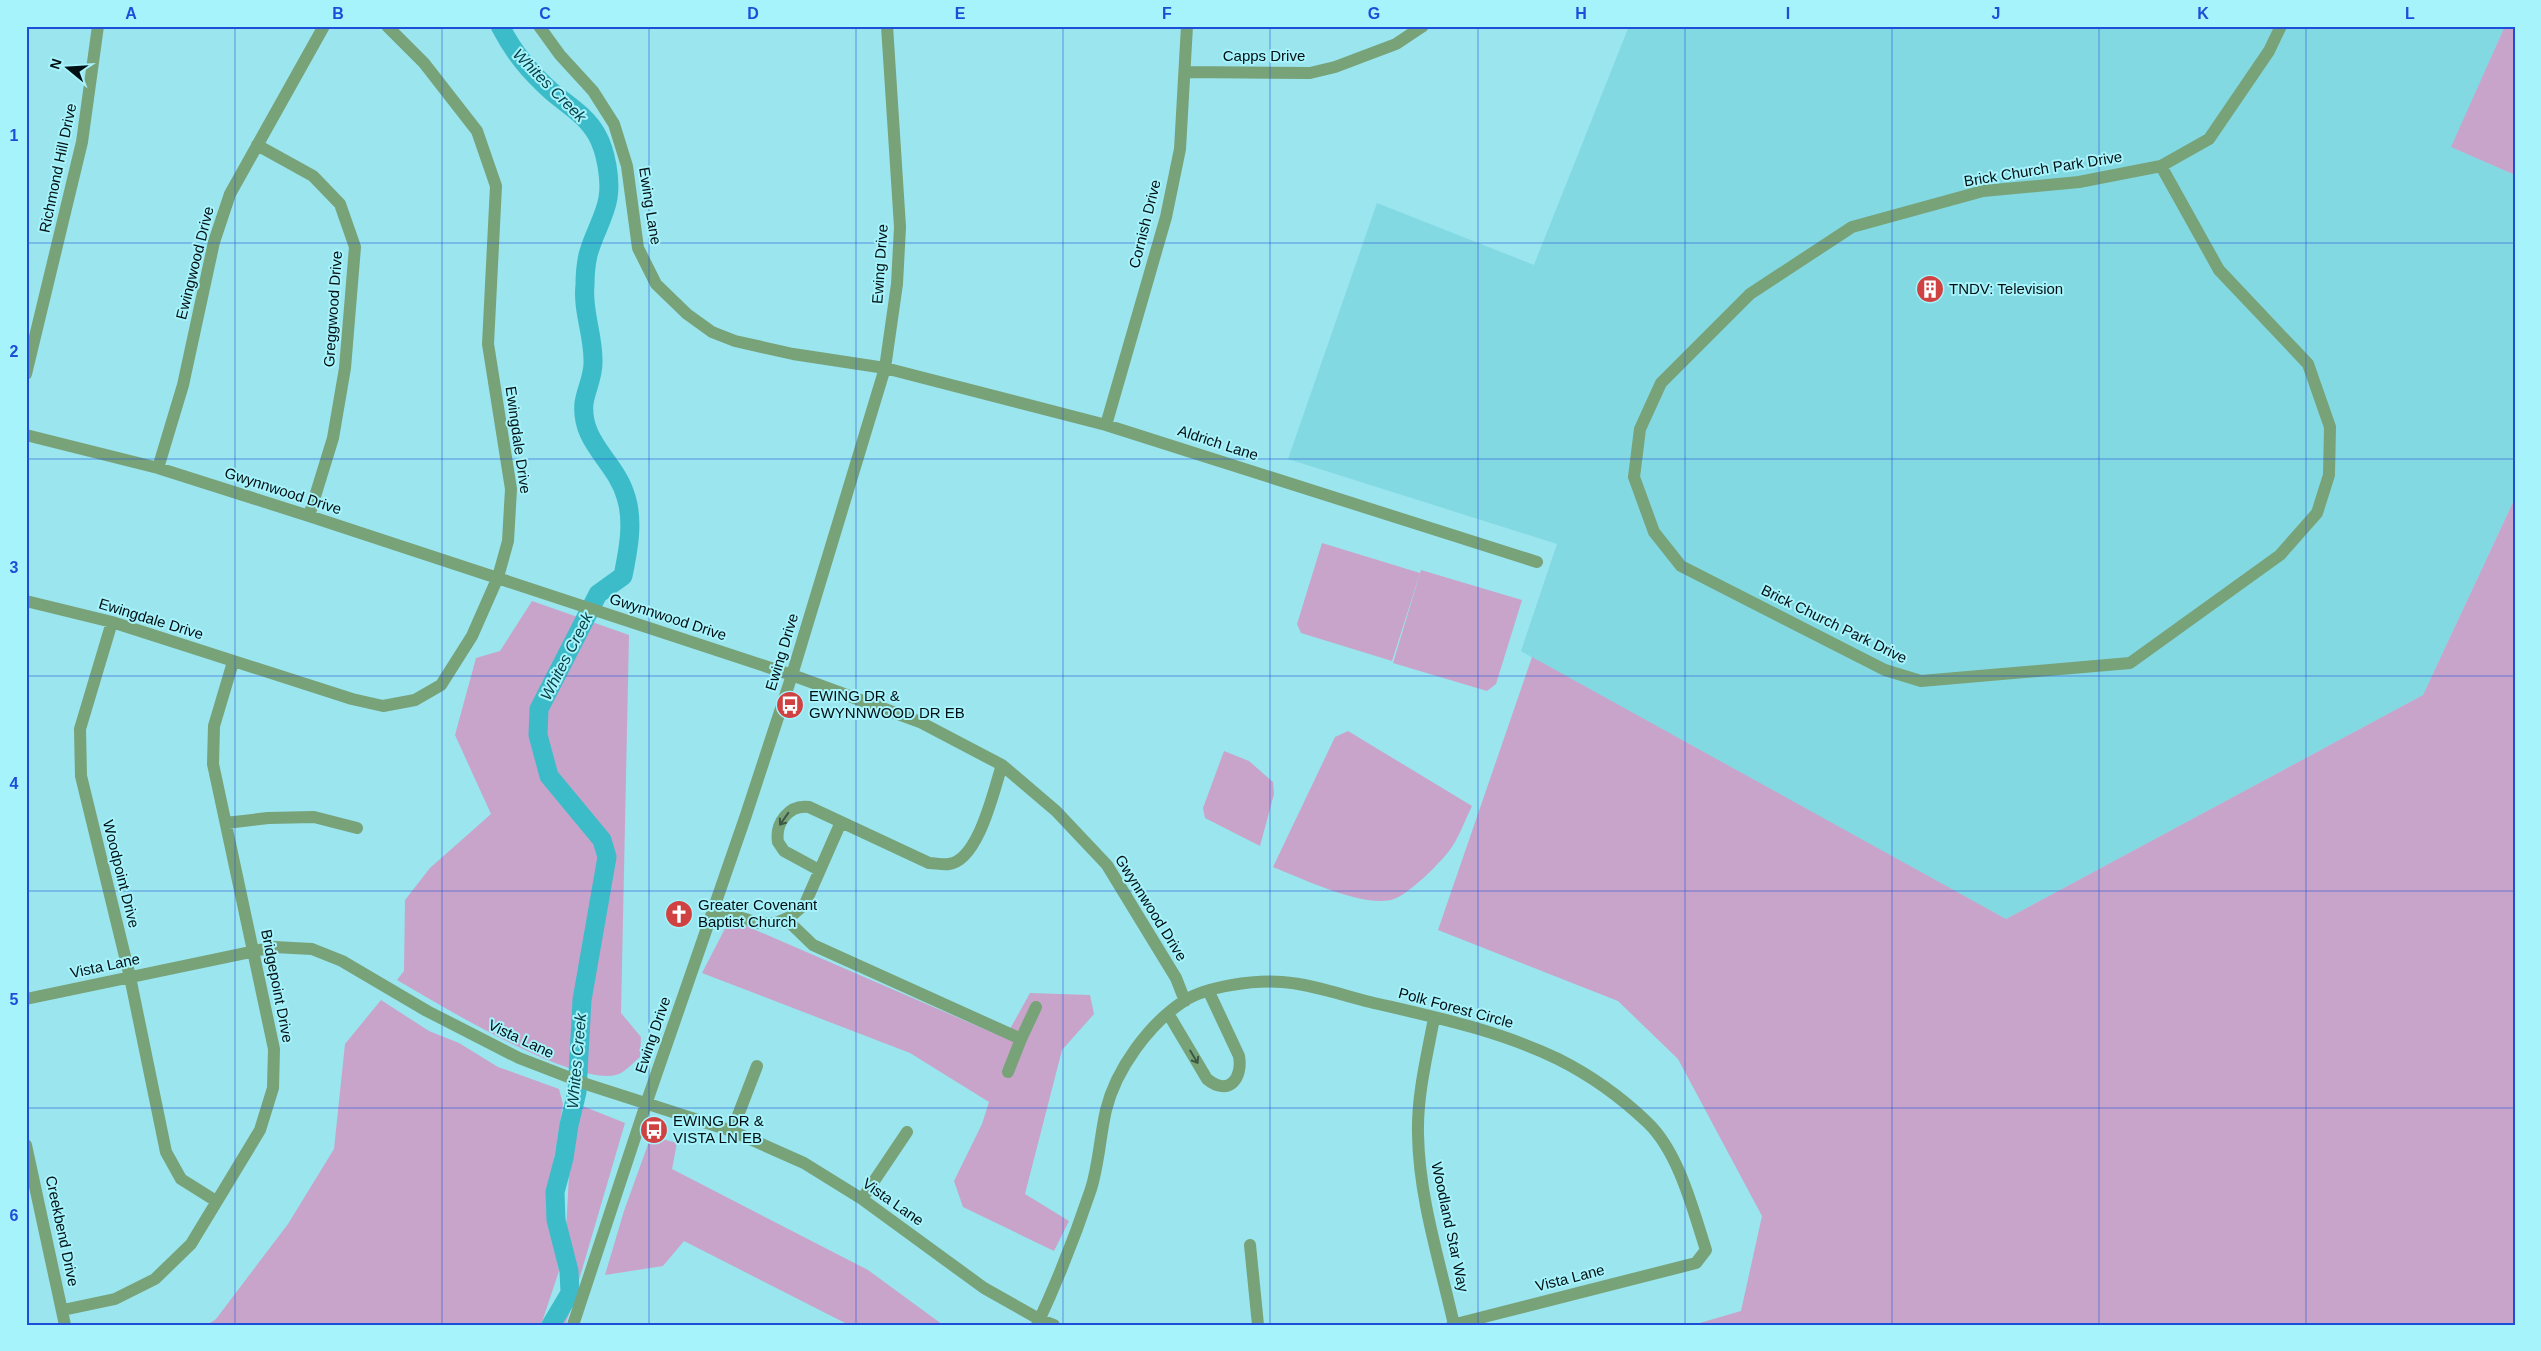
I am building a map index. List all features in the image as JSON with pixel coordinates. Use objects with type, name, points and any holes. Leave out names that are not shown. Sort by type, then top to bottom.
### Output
[{"type":"street","name":"Richmond Hill Drive","points":[[26,374],[82,142],[98,26]]},
{"type":"street","name":"Ewingwood Drive","points":[[158,468],[183,385],[214,242],[230,194],[324,26]]},
{"type":"street","name":"Ewingdale Drive","points":[[26,600],[112,622],[352,699],[382,706],[416,700],[441,685],[472,636],[498,577],[508,541],[511,489],[488,344],[496,186],[477,131],[424,63],[387,26]]},
{"type":"street","name":"Ewing Lane","points":[[539,26],[560,55],[593,91],[614,124],[627,166],[638,248],[656,284],[680,308],[712,332],[735,340],[793,354],[885,368]]},
{"type":"street","name":"Ewing Drive","points":[[573,1325],[792,675],[885,368],[896,293],[900,228],[887,26]]},
{"type":"street","name":"Cornish Drive","points":[[1106,425],[1166,217],[1180,149],[1187,26]]},
{"type":"street","name":"Capps Drive","points":[[1185,72],[1310,73],[1335,67],[1396,44],[1423,26]]},
{"type":"street","name":"Brick Church Park Drive","points":[[2161,166],[2219,270],[2308,364],[2330,427],[2329,475],[2317,513],[2280,555],[2130,664],[1921,681],[1885,670],[1681,566],[1654,532],[1634,477],[1640,429],[1661,383],[1750,294],[1852,227],[1983,191],[2078,182],[2161,166],[2209,139],[2269,51],[2281,26]]},
{"type":"street","name":"Greggwood Drive","points":[[257,145],[313,176],[340,204],[355,247],[345,368],[333,438],[309,516]]},
{"type":"street","name":"Aldrich Lane","points":[[885,368],[1106,425],[1538,562]]},
{"type":"street","name":"Gwynnwood Drive","points":[[26,435],[158,468],[309,516],[792,675],[920,722],[1002,765],[1056,811],[1107,865],[1176,978],[1185,1000]]},
{"type":"street","name":"Woodpoint Drive","points":[[112,622],[80,729],[81,776],[130,977],[166,1152],[181,1179],[216,1202]]},
{"type":"street","name":"Bridgepoint Drive","points":[[63,1310],[115,1298],[155,1279],[191,1244],[260,1130],[273,1088],[274,1050],[213,764],[214,726],[234,662]]},
{"type":"street","points":[[818,870],[784,851],[778,842],[779,825],[790,811],[798,806],[809,807],[929,863],[949,864],[959,860],[978,836],[1002,765]]},
{"type":"street","points":[[226,823],[268,818],[314,817],[357,828]]},
{"type":"street","points":[[714,910],[759,924],[776,923],[786,919],[805,904],[818,870],[841,822]]},
{"type":"street","points":[[786,919],[812,945],[1021,1039]]},
{"type":"street","name":"Vista Lane","points":[[26,999],[274,947],[312,949],[342,961],[427,1011],[519,1058],[589,1085],[732,1131],[804,1163],[862,1198],[984,1288],[1038,1322],[1054,1325]]},
{"type":"street","name":"Polk Forest Circle","points":[[1038,1322],[1091,1187],[1107,1108],[1121,1070],[1132,1054],[1185,1000],[1253,981],[1284,982],[1495,1032],[1559,1060],[1605,1087],[1650,1124],[1671,1154],[1706,1250],[1696,1263]]},
{"type":"street","points":[[1169,1015],[1207,1079],[1214,1085],[1231,1084],[1238,1077],[1241,1067],[1239,1056],[1209,992]]},
{"type":"street","points":[[1008,1072],[1036,1007]]},
{"type":"street","name":"Woodland Star Way","points":[[1434,1018],[1420,1100],[1418,1133],[1421,1181],[1453,1325]]},
{"type":"street","points":[[732,1131],[757,1066]]},
{"type":"street","points":[[862,1198],[907,1132]]},
{"type":"street","name":"Creekbend Drive","points":[[26,1145],[65,1325]]},
{"type":"street","points":[[1250,1245],[1258,1325]]},
{"type":"street","name":"Vista Lane","points":[[1453,1325],[1696,1263]]},
{"type":"shaded area","points":[[1629,26],[2505,26],[2452,147],[2515,175],[2515,498],[2423,695],[2006,919],[1795,812],[1521,651],[1557,544],[1288,459],[1377,203],[1534,265]]},
{"type":"shaded area","points":[[2505,26],[2515,26],[2515,175],[2451,147]]},
{"type":"shaded area","points":[[2515,498],[2515,1325],[1693,1325],[1741,1311],[1762,1216],[1678,1059],[1618,1001],[1438,930],[1532,657],[2006,919],[2423,695]]},
{"type":"shaded area","points":[[1322,543],[1420,573],[1392,661],[1301,633],[1297,624]]},
{"type":"shaded area","points":[[1421,570],[1522,600],[1496,684],[1487,691],[1393,663]]},
{"type":"shaded area","points":[[532,601],[629,635],[621,1013],[641,1037],[640,1057],[619,1074],[599,1075],[573,1069],[541,1057],[474,1024],[397,980],[404,971],[405,900],[430,868],[491,814],[455,735],[476,658],[500,651]]},
{"type":"shaded area","points":[[1348,731],[1472,806],[1456,840],[1445,856],[1416,885],[1394,899],[1382,901],[1367,900],[1350,896],[1316,885],[1273,867],[1335,737]]},
{"type":"shaded area","points":[[1224,751],[1249,761],[1273,782],[1274,794],[1260,846],[1205,818],[1203,808]]},
{"type":"shaded area","points":[[730,919],[1005,1038],[1030,993],[1090,995],[1094,1014],[1062,1050],[1025,1194],[1069,1221],[1054,1251],[963,1207],[954,1181],[982,1124],[989,1102],[910,1053],[702,973]]},
{"type":"shaded area","points":[[381,1000],[429,1031],[459,1043],[498,1067],[559,1089],[563,1104],[546,1208],[559,1271],[541,1325],[207,1325],[216,1319],[288,1224],[334,1149],[345,1044]]},
{"type":"shaded area","points":[[580,1105],[625,1123],[569,1314],[565,1325],[558,1325],[565,1315],[575,1283],[566,1231],[570,1157]]},
{"type":"shaded area","points":[[651,1136],[677,1143],[672,1169],[868,1270],[943,1325],[849,1325],[684,1241],[663,1266],[605,1275],[624,1211]]},
{"type":"waterway","name":"Whites Creek","points":[[500,26],[516,53],[529,69],[593,128],[605,157],[609,183],[608,198],[590,248],[585,273],[585,304],[592,343],[593,363],[584,403],[584,417],[593,441],[621,484],[630,516],[628,547],[623,576],[598,594],[539,709],[538,735],[549,776],[602,840],[607,857],[582,1000],[577,1092],[555,1192],[556,1220],[569,1271],[570,1293],[551,1325]]},
{"type":"place","name":"TNDV: Television","points":[[1930,289]]},
{"type":"place","name":"EWING DR & GWYNNWOOD DR EB","points":[[790,705]]},
{"type":"place","name":"Greater Covenant Baptist Church","points":[[679,914]]},
{"type":"place","name":"EWING DR & VISTA LN EB","points":[[654,1130]]}]
